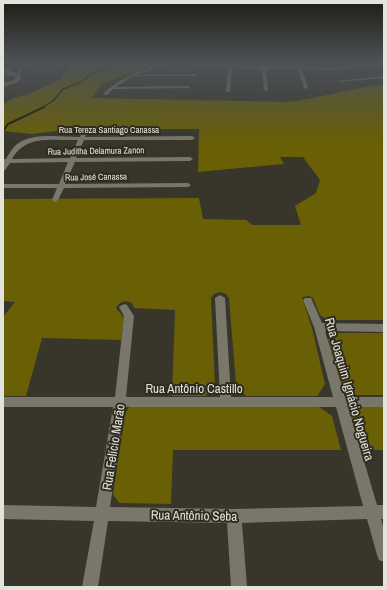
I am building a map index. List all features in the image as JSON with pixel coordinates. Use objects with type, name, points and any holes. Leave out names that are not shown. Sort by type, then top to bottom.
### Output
[{"type":"street","points":[[105,94],[110,90]]},
{"type":"street","points":[[56,200],[85,131]]},
{"type":"street","name":"Rua Tereza Santiago Canassa","points":[[6,161],[18,146],[26,140],[192,138]]},
{"type":"street","name":"Rua Juditha Delamura Zanon","points":[[6,161],[190,160]]},
{"type":"street","points":[[3,169],[6,161]]},
{"type":"street","name":"Rua José Canassa","points":[[3,186],[188,186]]},
{"type":"street","points":[[220,298],[226,402]]},
{"type":"street","name":"Rua Joaquim Ignácio Nogueira","points":[[308,300],[319,327],[340,402],[377,512],[384,555]]},
{"type":"street","name":"Rua Felício Marão","points":[[90,587],[120,402],[129,316],[124,307]]},
{"type":"street","points":[[319,327],[384,328]]},
{"type":"street","name":"Rua Antônio Castillo","points":[[3,402],[384,402]]},
{"type":"street","name":"Rua Antônio Seba","points":[[3,512],[234,516],[377,512]]},
{"type":"street","points":[[234,516],[239,587]]},
{"type":"shaded area","points":[[39,90],[98,90],[91,98],[289,102],[353,90],[384,90],[384,320],[328,320],[320,315],[313,298],[309,296],[302,297],[312,328],[325,384],[317,396],[246,396],[236,384],[229,298],[226,294],[220,292],[214,294],[211,298],[215,386],[205,396],[172,396],[175,310],[134,308],[132,303],[125,301],[119,304],[116,308],[124,318],[121,340],[42,338],[26,396],[3,396],[3,317],[15,302],[3,301],[3,199],[199,198],[203,219],[246,220],[252,225],[301,225],[295,206],[316,193],[320,180],[303,157],[280,157],[284,164],[198,172],[199,129],[72,129],[32,134],[3,131],[3,104],[14,98]]},
{"type":"shaded area","points":[[334,333],[384,333],[384,395],[354,395],[340,385],[328,339]]},
{"type":"shaded area","points":[[130,406],[319,407],[332,416],[341,450],[173,450],[171,504],[119,503],[113,494],[125,413]]},
{"type":"shaded area","points":[[360,406],[384,406],[384,450],[358,450],[349,418]]},
{"type":"waterway","points":[[42,108],[54,100],[63,90]]},
{"type":"waterway","points":[[3,131],[8,124],[42,108]]}]
